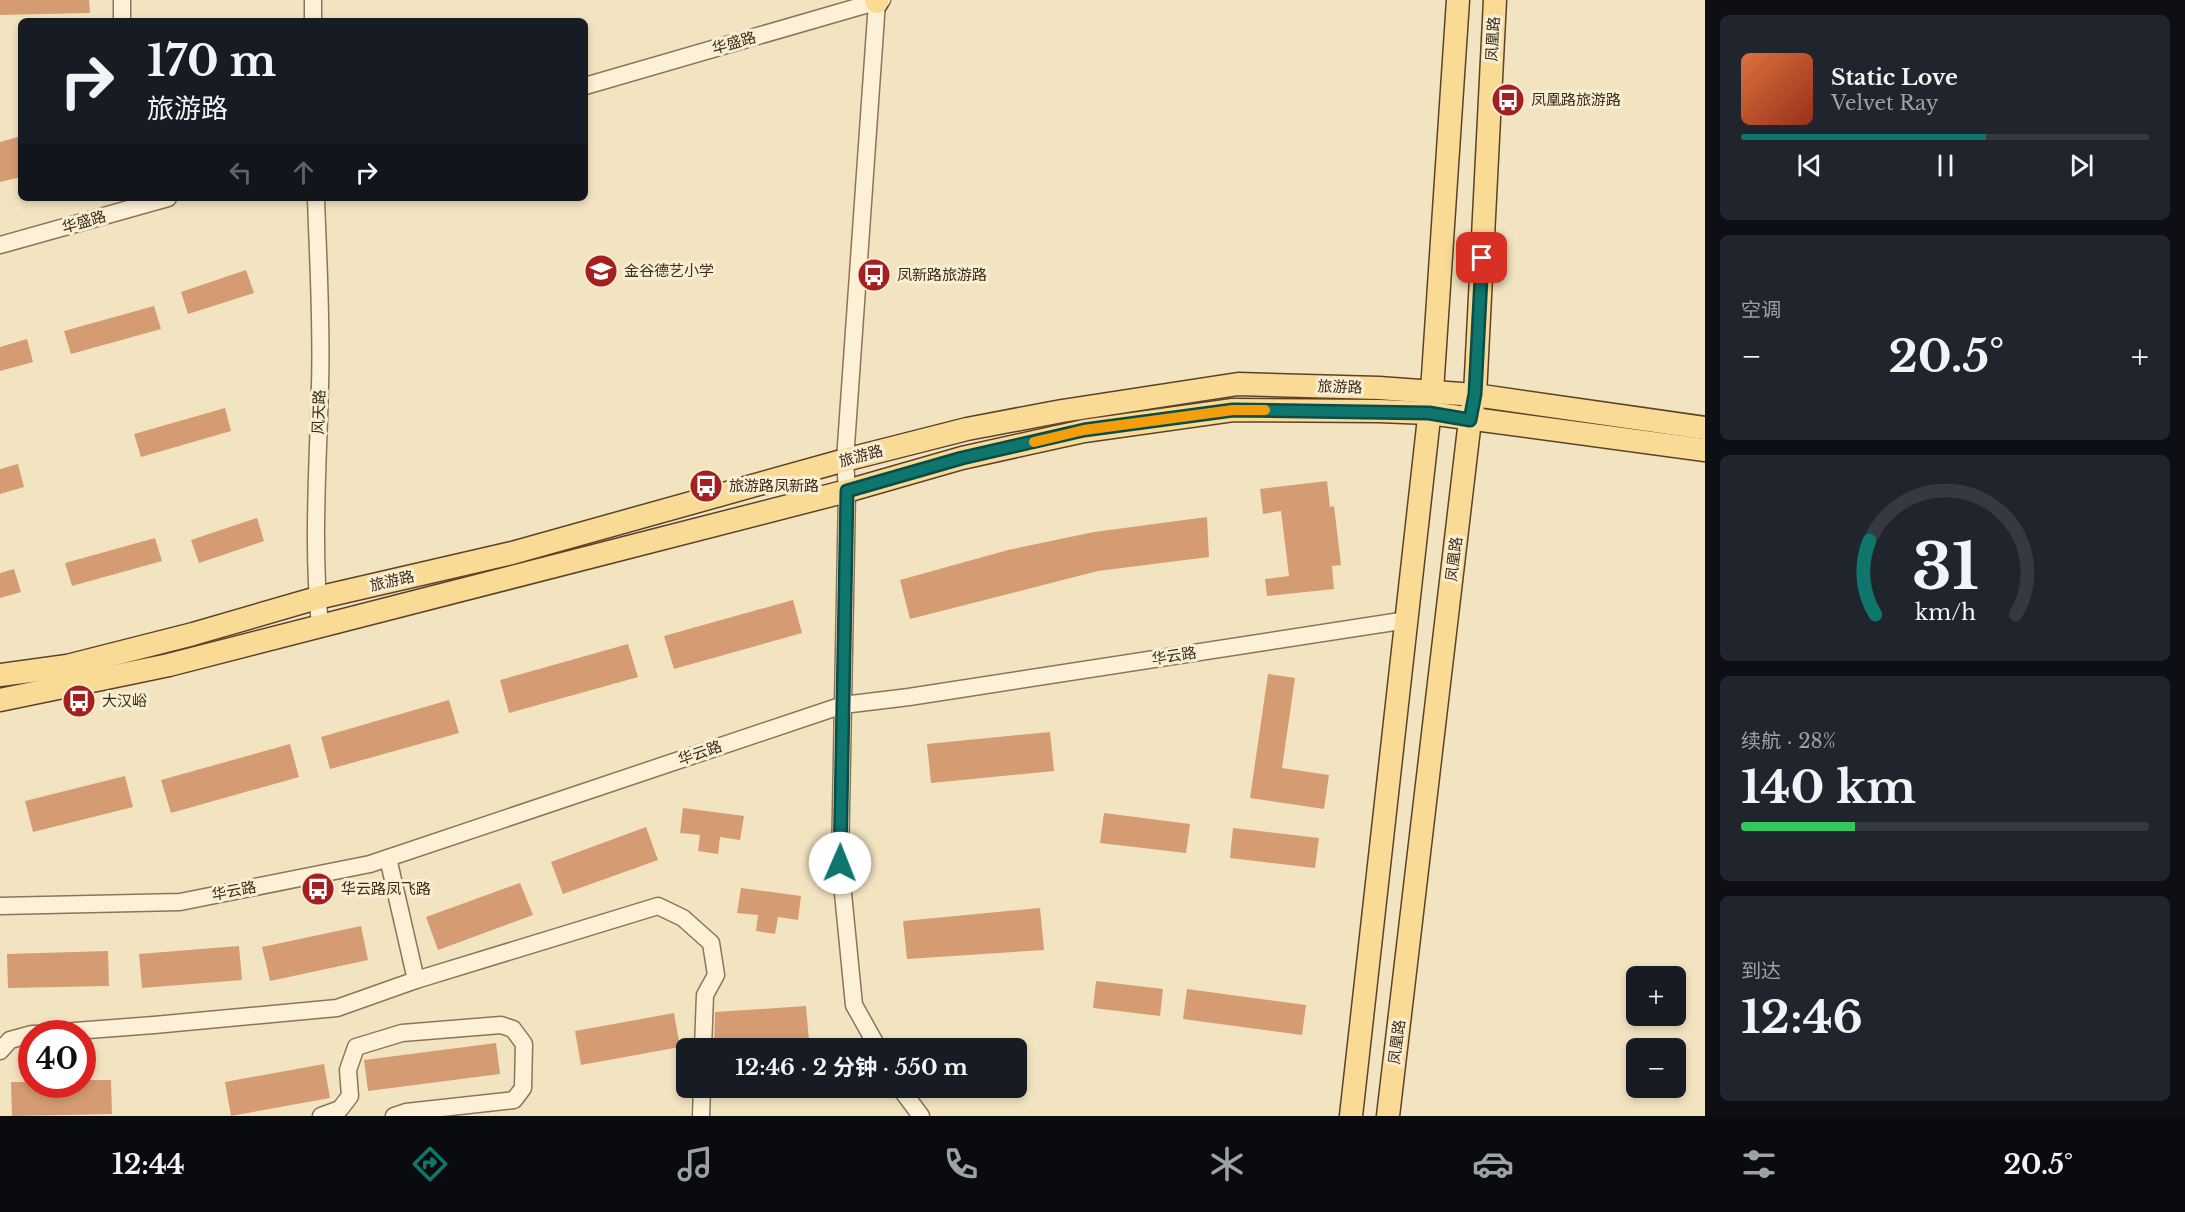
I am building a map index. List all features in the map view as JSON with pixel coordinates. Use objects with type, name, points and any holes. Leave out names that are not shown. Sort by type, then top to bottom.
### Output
[{"type":"main road","points":[[1351,1116],[1431,402],[1458,0]]},
{"type":"main road","name":"凤凰路","points":[[1388,1116],[1470,420],[1475,394],[1495,0]]},
{"type":"main road","name":"旅游路","points":[[0,675],[67,666],[193,634],[317,598],[512,554],[845,460],[967,429],[1238,384],[1431,402],[1470,420],[1705,450]]},
{"type":"main road","name":"旅游路","points":[[0,700],[169,665],[847,491],[962,458],[1084,430],[1233,410],[1431,402],[1475,394],[1705,428]]},
{"type":"street","points":[[122,0],[122,18]]},
{"type":"street","points":[[313,0],[314,18]]},
{"type":"street","points":[[872,1038],[854,1005],[840,863],[847,491],[845,460],[878,0]]},
{"type":"street","name":"华盛路","points":[[588,85],[878,0]]},
{"type":"street","name":"风天路","points":[[316,201],[320,382],[316,484],[317,598],[320,626]]},
{"type":"street","name":"华盛路","points":[[0,245],[140,202]]},
{"type":"street","name":"华云路","points":[[0,906],[180,902],[370,864],[843,705],[909,697],[1407,620]]},
{"type":"street","points":[[388,858],[416,980]]},
{"type":"street","points":[[96,1029],[337,1008],[416,980],[658,906],[683,918],[711,943],[716,975],[705,995],[703,1038]]},
{"type":"street","points":[[321,1116],[340,1109],[350,1096],[348,1070],[356,1047],[402,1033],[501,1025],[513,1029],[524,1044],[524,1088],[514,1100],[406,1112],[394,1116]]},
{"type":"street","points":[[0,1051],[10,1040],[18,1038]]},
{"type":"street","points":[[701,1116],[702,1098]]},
{"type":"street","points":[[908,1098],[921,1116]]},
{"type":"building","points":[[0,0],[89,0],[90,13],[0,15]]},
{"type":"building","points":[[18,137],[18,178],[0,182],[0,142]]},
{"type":"building","points":[[246,270],[254,293],[188,314],[181,292]]},
{"type":"building","points":[[154,306],[161,329],[71,354],[64,331]]},
{"type":"building","points":[[27,339],[33,362],[0,371],[0,347]]},
{"type":"building","points":[[225,408],[231,431],[141,457],[134,434]]},
{"type":"building","points":[[18,464],[24,487],[0,494],[0,469]]},
{"type":"building","points":[[1327,481],[1330,507],[1334,506],[1341,565],[1332,566],[1334,589],[1267,596],[1265,579],[1289,576],[1281,511],[1263,514],[1260,489]]},
{"type":"building","points":[[1207,517],[1209,557],[1098,571],[910,619],[900,580],[1008,550],[1094,532]]},
{"type":"building","points":[[257,518],[264,541],[199,563],[191,540]]},
{"type":"building","points":[[155,538],[162,561],[72,586],[65,563]]},
{"type":"building","points":[[14,569],[21,592],[0,598],[0,573]]},
{"type":"building","points":[[793,600],[802,633],[674,669],[664,636]]},
{"type":"building","points":[[628,644],[638,677],[509,713],[500,680]]},
{"type":"building","points":[[1268,674],[1295,678],[1282,768],[1329,775],[1324,809],[1250,798]]},
{"type":"building","points":[[449,700],[459,733],[330,769],[321,737]]},
{"type":"building","points":[[1050,732],[1054,771],[931,783],[927,744]]},
{"type":"building","points":[[290,744],[299,777],[171,813],[161,780]]},
{"type":"building","points":[[125,776],[133,807],[33,832],[25,801]]},
{"type":"building","points":[[683,808],[744,816],[740,840],[720,837],[718,854],[698,851],[700,835],[680,833]]},
{"type":"building","points":[[1104,813],[1190,824],[1186,853],[1100,843]]},
{"type":"building","points":[[646,827],[658,860],[563,894],[551,862]]},
{"type":"building","points":[[1233,828],[1319,838],[1315,868],[1230,858]]},
{"type":"building","points":[[520,883],[533,915],[438,950],[426,917]]},
{"type":"building","points":[[741,888],[801,896],[798,920],[778,917],[775,934],[756,931],[758,915],[737,913]]},
{"type":"building","points":[[1040,908],[1044,950],[907,959],[903,921]]},
{"type":"building","points":[[361,926],[368,960],[270,981],[262,947]]},
{"type":"building","points":[[239,946],[242,980],[142,988],[139,954]]},
{"type":"building","points":[[108,951],[109,986],[8,988],[7,954]]},
{"type":"building","points":[[1096,981],[1163,989],[1160,1016],[1093,1008]]},
{"type":"building","points":[[1187,989],[1306,1005],[1302,1035],[1183,1019]]},
{"type":"building","points":[[806,1006],[809,1038],[714,1038],[715,1012]]},
{"type":"building","points":[[674,1013],[678,1038],[676,1038],[676,1048],[581,1065],[575,1031]]},
{"type":"building","points":[[496,1043],[500,1074],[368,1091],[364,1060]]},
{"type":"building","points":[[324,1064],[330,1098],[231,1116],[225,1082]]},
{"type":"building","points":[[96,1080],[111,1080],[112,1114],[12,1116],[11,1082],[18,1082],[18,1098],[96,1098]]},
{"type":"slow traffic","points":[[1034,442],[1084,430],[1233,410],[1265,410]]},
{"type":"place","name":"凤凰路旅游路","points":[[1508,100]]},
{"type":"place","name":"金谷德艺小学","points":[[601,271]]},
{"type":"place","name":"凤新路旅游路","points":[[874,275]]},
{"type":"place","name":"旅游路凤新路","points":[[706,486]]},
{"type":"place","name":"大汉峪","points":[[79,701]]},
{"type":"place","name":"华云路凤飞路","points":[[318,889]]},
{"type":"route","points":[[840,863],[847,491],[962,458],[1084,430],[1233,410],[1429,413],[1470,420],[1475,394],[1482,258]]}]
